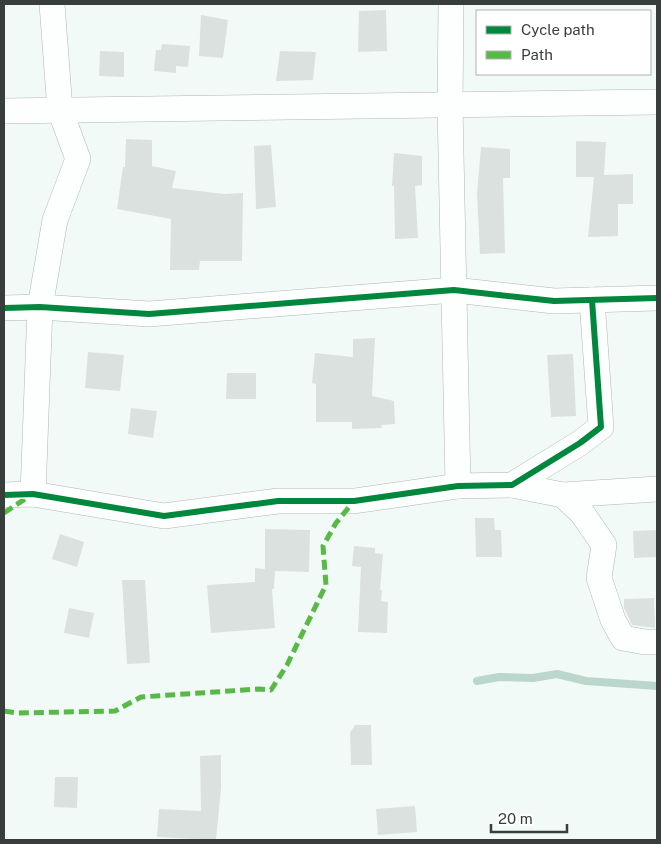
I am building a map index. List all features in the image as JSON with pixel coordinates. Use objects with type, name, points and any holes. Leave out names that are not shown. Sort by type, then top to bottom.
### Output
[{"type":"street","points":[[33,494],[40,307],[55,220],[78,159],[60,110],[52,4]]},
{"type":"street","points":[[451,4],[450,106],[458,486]]},
{"type":"street","points":[[4,111],[657,102]]},
{"type":"street","points":[[4,308],[40,307],[149,314],[454,290],[554,301],[657,298]]},
{"type":"street","points":[[512,485],[580,443],[601,427],[592,300]]},
{"type":"street","points":[[4,495],[33,494],[164,516],[278,501],[354,501],[458,486],[512,485],[563,496],[657,489]]},
{"type":"street","points":[[563,496],[582,513],[604,546],[599,578],[613,620],[623,638],[657,642]]},
{"type":"building","points":[[386,10],[387,51],[358,52],[359,11]]},
{"type":"building","points":[[201,15],[228,20],[223,58],[199,56]]},
{"type":"building","points":[[162,44],[190,46],[188,67],[176,66],[176,73],[154,71],[156,50],[161,50]]},
{"type":"building","points":[[100,51],[124,52],[124,77],[99,76]]},
{"type":"building","points":[[280,51],[316,52],[313,80],[276,81]]},
{"type":"building","points":[[126,139],[152,140],[152,166],[176,171],[172,188],[225,194],[243,193],[242,261],[200,261],[199,270],[170,270],[171,219],[117,209],[123,167],[125,167]]},
{"type":"building","points":[[576,141],[606,142],[604,175],[633,174],[633,204],[618,204],[618,236],[588,237],[594,177],[576,177]]},
{"type":"building","points":[[271,145],[276,207],[256,209],[254,146]]},
{"type":"building","points":[[481,147],[510,149],[510,178],[503,178],[505,253],[480,254],[477,193]]},
{"type":"building","points":[[394,153],[422,156],[422,185],[415,186],[418,238],[395,239],[394,186],[392,186]]},
{"type":"building","points":[[375,338],[372,396],[394,401],[395,424],[381,425],[382,428],[352,429],[352,422],[316,422],[316,384],[312,383],[315,353],[353,357],[353,339]]},
{"type":"building","points":[[88,352],[124,355],[120,391],[85,388]]},
{"type":"building","points":[[573,354],[576,416],[551,417],[547,355]]},
{"type":"building","points":[[227,373],[256,373],[256,399],[226,399]]},
{"type":"building","points":[[131,408],[157,411],[153,438],[128,434]]},
{"type":"building","points":[[475,518],[494,518],[495,530],[501,530],[502,557],[476,557]]},
{"type":"building","points":[[265,529],[310,530],[309,572],[275,571],[274,589],[272,589],[275,628],[211,633],[207,585],[255,582],[255,568],[265,569]]},
{"type":"building","points":[[657,530],[657,557],[634,558],[633,531]]},
{"type":"building","points":[[60,534],[84,542],[77,567],[52,559]]},
{"type":"building","points":[[354,546],[375,548],[375,553],[383,554],[380,590],[382,590],[381,601],[388,602],[387,633],[358,632],[361,567],[352,566]]},
{"type":"building","points":[[122,580],[145,580],[150,663],[127,664]]},
{"type":"building","points":[[654,598],[655,628],[632,625],[624,608],[624,599]]},
{"type":"building","points":[[69,608],[94,613],[89,638],[64,633]]},
{"type":"building","points":[[355,725],[371,725],[372,765],[351,765],[350,733]]},
{"type":"building","points":[[221,755],[221,788],[216,840],[157,837],[159,809],[201,811],[200,756]]},
{"type":"building","points":[[55,777],[78,777],[77,808],[54,807]]},
{"type":"building","points":[[415,806],[417,832],[378,835],[376,809]]},
{"type":"waterway","points":[[477,681],[499,677],[533,678],[557,674],[586,681],[657,686]]},
{"type":"marked path","points":[[4,513],[31,495]]},
{"type":"marked path","points":[[4,711],[18,713],[115,711],[141,697],[259,689],[271,690],[287,665],[326,585],[323,546],[336,523],[354,501]]},
{"type":"cycle path","points":[[4,308],[40,307],[149,314],[454,290],[554,301],[657,298]]},
{"type":"cycle path","points":[[4,495],[33,494],[164,516],[278,501],[354,501],[458,486],[512,485],[580,443],[601,427],[592,300]]}]
